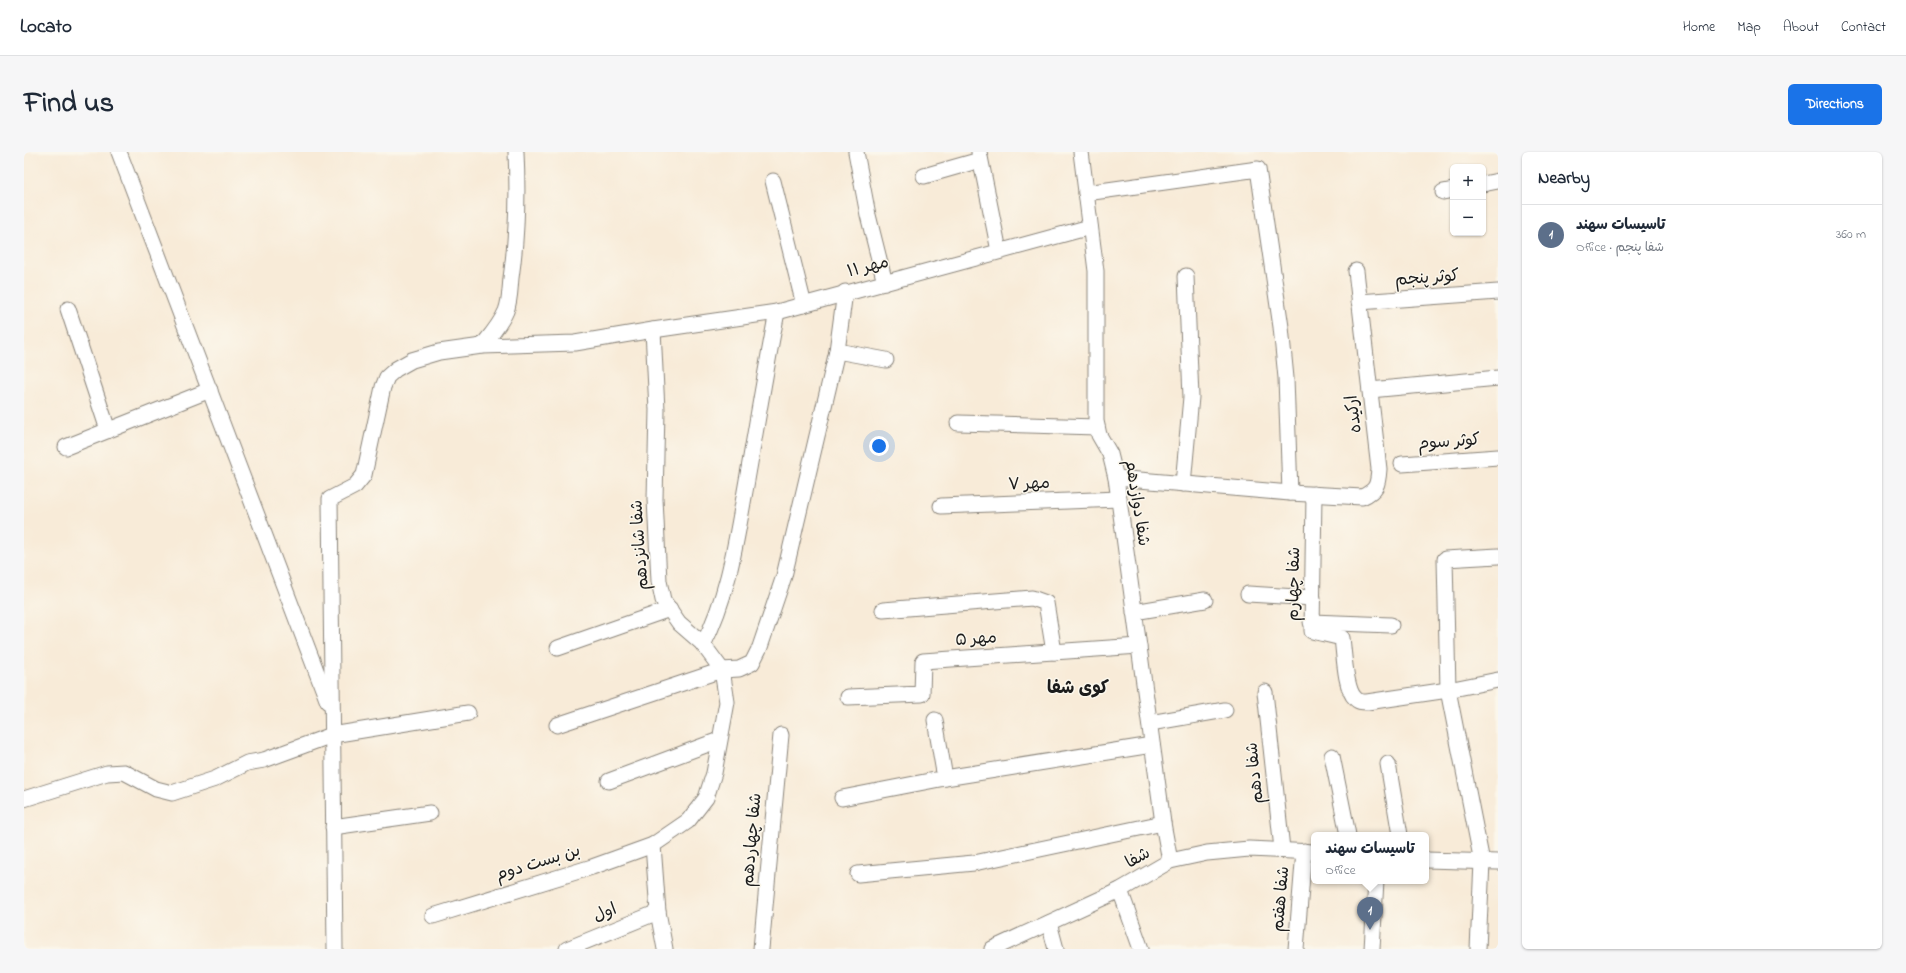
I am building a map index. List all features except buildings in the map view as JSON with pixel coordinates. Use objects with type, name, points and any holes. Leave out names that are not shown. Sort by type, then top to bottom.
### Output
[{"type":"street","points":[[119,152],[332,712],[335,949]]},
{"type":"street","points":[[482,346],[497,328],[506,310],[508,299],[514,261],[517,191],[516,152]]},
{"type":"street","points":[[856,152],[868,215],[885,283]]},
{"type":"street","name":"شفا دوازدهم","points":[[1081,152],[1096,271],[1096,428],[1110,454],[1116,478],[1152,745],[1170,861]]},
{"type":"street","points":[[924,176],[980,156],[999,251]]},
{"type":"street","points":[[1086,193],[1258,169],[1281,327],[1286,378],[1290,493]]},
{"type":"street","points":[[773,181],[804,305]]},
{"type":"street","points":[[1486,183],[1498,181]]},
{"type":"street","name":"مهر ۱۱","points":[[332,712],[330,499],[355,486],[364,474],[383,387],[387,377],[396,369],[412,360],[439,352],[482,346],[575,343],[777,312],[846,292],[885,283],[1090,227]]},
{"type":"street","name":"ارکیده","points":[[1314,494],[1362,497],[1372,492],[1379,482],[1380,469],[1356,271]]},
{"type":"street","points":[[1182,484],[1192,397],[1186,276]]},
{"type":"street","points":[[557,725],[722,670],[739,669],[752,663],[758,652],[784,576],[837,351],[846,292]]},
{"type":"street","name":"کوثر پنجم","points":[[1359,302],[1498,292]]},
{"type":"street","points":[[68,309],[108,430]]},
{"type":"street","points":[[703,645],[714,625],[730,573],[760,399],[777,312]]},
{"type":"street","name":"شفا شانزدهم","points":[[652,330],[658,410],[655,499],[659,581],[664,600],[679,623],[703,645],[722,670]]},
{"type":"street","points":[[837,351],[886,360]]},
{"type":"street","points":[[1370,390],[1498,378]]},
{"type":"street","points":[[66,447],[210,390]]},
{"type":"street","points":[[958,423],[1096,428]]},
{"type":"street","name":"کوثر سوم","points":[[1402,464],[1498,457]]},
{"type":"street","points":[[1116,478],[1314,494]]},
{"type":"street","name":"شفا چهارم","points":[[1314,494],[1312,631],[1315,633],[1342,638],[1350,690],[1354,698],[1359,702],[1367,702],[1448,690]]},
{"type":"street","name":"مهر ۷","points":[[941,506],[1119,499]]},
{"type":"street","points":[[1478,949],[1482,862],[1448,690],[1445,560],[1498,556]]},
{"type":"street","points":[[1248,594],[1312,598]]},
{"type":"street","points":[[883,610],[1032,598],[1046,603],[1054,652]]},
{"type":"street","points":[[1134,612],[1205,600]]},
{"type":"street","points":[[558,648],[670,609]]},
{"type":"street","points":[[1311,622],[1392,625]]},
{"type":"street","name":"مهر ۵","points":[[848,697],[922,694],[923,661],[1139,646]]},
{"type":"street","points":[[665,949],[658,912],[653,845],[688,821],[706,798],[714,773],[726,702],[722,670]]},
{"type":"street","points":[[1448,690],[1498,680]]},
{"type":"street","name":"شفا دهم","points":[[1265,692],[1282,850]]},
{"type":"street","points":[[1150,723],[1225,710]]},
{"type":"street","points":[[24,799],[106,773],[124,772],[156,789],[172,793],[214,779],[247,763],[264,760],[332,735],[468,713]]},
{"type":"street","points":[[935,720],[945,778]]},
{"type":"street","name":"شفا چهاردهم","points":[[762,949],[781,734]]},
{"type":"street","points":[[609,781],[720,740]]},
{"type":"street","points":[[842,798],[945,778],[1152,745]]},
{"type":"street","points":[[1332,756],[1347,832]]},
{"type":"street","points":[[1388,764],[1399,832]]},
{"type":"street","points":[[334,827],[430,813]]},
{"type":"street","points":[[858,874],[974,863],[1163,823]]},
{"type":"street","name":"بن بست دوم","points":[[433,916],[592,867],[653,845]]},
{"type":"street","name":"شفا","points":[[992,949],[1120,890],[1170,861],[1207,853],[1249,849],[1309,852]]},
{"type":"street","name":"شفا هفتم","points":[[1296,949],[1309,852]]},
{"type":"street","points":[[1429,860],[1498,862]]},
{"type":"street","points":[[1372,949],[1376,884]]},
{"type":"street","points":[[1120,890],[1141,949]]},
{"type":"street","name":"اول","points":[[567,949],[658,912]]},
{"type":"street","points":[[1049,923],[1056,949]]},
{"type":"place","name":"تاسیسات سهند","points":[[1370,930]]},
{"type":"district","name":"کوی شفا","points":[[1078,689]]}]
